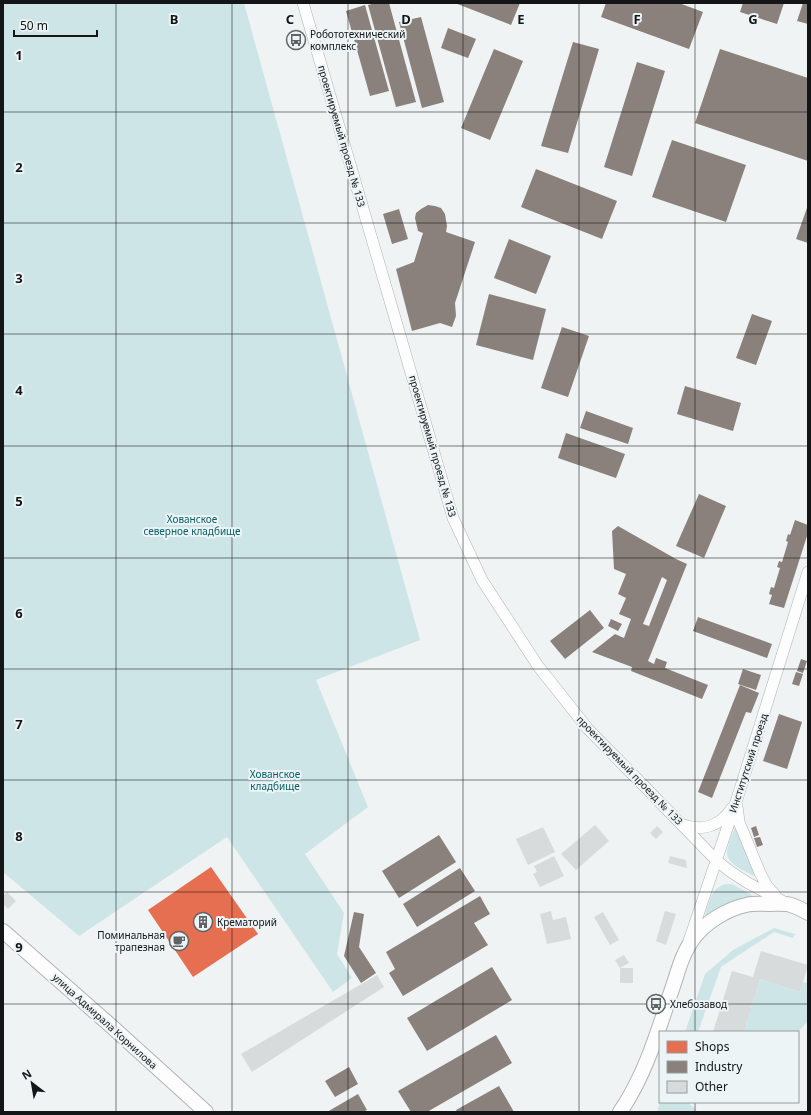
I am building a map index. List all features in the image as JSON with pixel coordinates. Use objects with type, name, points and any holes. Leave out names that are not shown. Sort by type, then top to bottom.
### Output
[{"type":"main road","points":[[620,1112],[632,1092],[647,1060],[685,952],[694,938],[704,927],[731,910],[746,905],[785,902],[808,913]]},
{"type":"main road","name":"улица Адмирала Корнилова","points":[[3,931],[93,1010],[204,1112]]},
{"type":"street","name":"проектируемый проезд № 133","points":[[303,3],[453,518],[482,580],[538,666],[588,729],[717,861],[742,879],[785,902]]},
{"type":"street","name":"Институтский проезд","points":[[685,952],[717,861],[808,572]]},
{"type":"street","points":[[681,823],[690,827],[704,828],[719,822],[728,815],[737,799]]},
{"type":"street","points":[[737,799],[738,815],[742,830],[763,879],[772,893],[785,902]]},
{"type":"green space","name":"Хованское северное кладбище","points":[[3,3],[244,3],[420,640],[316,680],[368,807],[305,854],[344,913],[337,954],[352,978],[333,992],[227,837],[79,936],[3,872]]},
{"type":"green space","points":[[736,825],[756,875],[754,876],[735,866],[730,861],[728,856],[727,851]]},
{"type":"green space","points":[[726,884],[732,884],[752,895],[751,898],[708,916],[705,915],[711,896],[717,889]]},
{"type":"green space","points":[[774,928],[795,934],[793,938],[774,932],[721,967],[698,1031],[685,1031],[705,974],[733,950]]},
{"type":"green space","points":[[760,979],[800,992],[803,982],[808,983],[808,1021],[799,1031],[744,1031]]},
{"type":"green space","points":[[660,1103],[689,1103],[698,1112],[657,1112]]},
{"type":"building: Shops","name":"Крематорий","points":[[211,867],[258,934],[193,977],[148,910]]},
{"type":"building: Industry","points":[[376,3],[389,3],[416,102],[396,107],[368,5]]},
{"type":"building: Industry","points":[[455,3],[520,3],[511,25]]},
{"type":"building: Industry","points":[[606,3],[679,3],[703,12],[689,49],[601,17]]},
{"type":"building: Industry","points":[[743,3],[784,3],[777,24],[740,12]]},
{"type":"building: Industry","points":[[803,3],[808,3],[808,24],[797,21]]},
{"type":"building: Industry","points":[[365,5],[389,91],[370,96],[346,11]]},
{"type":"building: Industry","points":[[421,17],[444,102],[422,108],[399,22]]},
{"type":"building: Industry","points":[[448,28],[476,39],[468,58],[441,48]]},
{"type":"building: Industry","points":[[573,42],[599,49],[568,153],[541,146]]},
{"type":"building: Industry","points":[[494,49],[523,61],[490,140],[461,128]]},
{"type":"building: Industry","points":[[720,49],[808,78],[808,161],[695,123]]},
{"type":"building: Industry","points":[[637,62],[665,71],[632,176],[604,167]]},
{"type":"building: Industry","points":[[672,140],[746,165],[726,222],[652,197]]},
{"type":"building: Industry","points":[[536,169],[617,201],[602,239],[521,207]]},
{"type":"building: Industry","points":[[428,205],[441,208],[445,214],[447,226],[446,232],[475,242],[455,303],[456,316],[452,327],[440,323],[412,331],[396,269],[414,262],[423,233],[418,231],[415,218],[416,213]]},
{"type":"building: Industry","points":[[808,205],[808,243],[796,239]]},
{"type":"building: Industry","points":[[399,209],[408,239],[392,244],[383,214]]},
{"type":"building: Industry","points":[[509,239],[551,256],[536,294],[494,278]]},
{"type":"building: Industry","points":[[489,294],[546,309],[533,360],[476,345]]},
{"type":"building: Industry","points":[[752,314],[772,321],[756,365],[736,358]]},
{"type":"building: Industry","points":[[562,327],[589,336],[568,397],[541,388]]},
{"type":"building: Industry","points":[[685,386],[741,403],[733,431],[677,414]]},
{"type":"building: Industry","points":[[586,411],[633,428],[628,444],[580,428]]},
{"type":"building: Industry","points":[[566,433],[625,454],[616,478],[558,458]]},
{"type":"building: Industry","points":[[699,494],[726,506],[704,558],[676,546]]},
{"type":"building: Industry","points":[[795,520],[808,525],[808,533],[784,608],[769,604],[772,595],[769,594],[771,587],[774,588],[780,568],[777,567],[779,561],[782,562],[788,542],[786,541],[788,534],[790,535]]},
{"type":"building: Industry","points":[[618,526],[687,564],[648,661],[654,664],[656,658],[667,662],[665,668],[708,685],[702,699],[631,671],[632,667],[592,652],[615,634],[624,638],[631,619],[619,614],[626,598],[618,594],[626,574],[614,569],[612,531]],"holes":[[[662,577],[667,580],[649,626],[643,624]]]},
{"type":"building: Industry","points":[[590,610],[604,628],[565,659],[550,641]]},
{"type":"building: Industry","points":[[698,617],[772,644],[767,658],[693,631]]},
{"type":"building: Industry","points":[[611,619],[622,624],[618,631],[608,626]]},
{"type":"building: Industry","points":[[801,659],[807,661],[803,673],[797,671]]},
{"type":"building: Industry","points":[[743,669],[761,675],[756,690],[738,684]]},
{"type":"building: Industry","points":[[796,672],[803,674],[799,686],[792,684]]},
{"type":"building: Industry","points":[[740,685],[759,693],[751,713],[746,712],[712,798],[698,792]]},
{"type":"building: Industry","points":[[779,714],[802,722],[787,769],[763,761]]},
{"type":"building: Industry","points":[[756,826],[759,835],[754,837],[751,828]]},
{"type":"building: Industry","points":[[439,835],[456,862],[399,898],[382,871]]},
{"type":"building: Industry","points":[[760,837],[763,845],[757,847],[754,838]]},
{"type":"building: Industry","points":[[460,868],[475,891],[417,927],[403,904]]},
{"type":"building: Industry","points":[[480,896],[490,914],[474,923],[488,945],[403,996],[389,973],[395,969],[386,952]]},
{"type":"building: Industry","points":[[354,912],[364,914],[359,947],[376,973],[361,983],[344,956]]},
{"type":"building: Industry","points":[[492,967],[512,1000],[427,1051],[407,1018]]},
{"type":"building: Industry","points":[[496,1035],[512,1063],[427,1112],[411,1112],[398,1091]]},
{"type":"building: Industry","points":[[349,1067],[358,1084],[335,1097],[325,1081]]},
{"type":"building: Industry","points":[[499,1086],[514,1112],[457,1112],[456,1110]]},
{"type":"building: Industry","points":[[358,1094],[367,1110],[363,1112],[327,1112]]},
{"type":"building: Other","points":[[595,825],[609,841],[576,870],[561,854]]},
{"type":"building: Other","points":[[657,826],[663,832],[656,839],[650,833]]},
{"type":"building: Other","points":[[543,827],[555,852],[528,865],[516,839]]},
{"type":"building: Other","points":[[554,856],[564,876],[540,887],[533,874],[537,872],[534,866]]},
{"type":"building: Other","points":[[670,856],[686,860],[687,868],[668,863]]},
{"type":"building: Other","points":[[7,892],[16,901],[8,909],[3,904],[3,896]]},
{"type":"building: Other","points":[[551,911],[553,920],[566,917],[571,939],[547,944],[540,914]]},
{"type":"building: Other","points":[[665,911],[676,914],[666,945],[656,941]]},
{"type":"building: Other","points":[[603,912],[619,940],[610,945],[594,917]]},
{"type":"building: Other","points":[[761,951],[808,965],[800,992],[760,979],[744,1031],[713,1031],[732,971],[753,977]]},
{"type":"building: Other","points":[[624,955],[629,963],[620,968],[615,960]]},
{"type":"building: Other","points":[[620,968],[633,968],[633,983],[620,983]]},
{"type":"building: Other","points":[[377,975],[384,987],[252,1072],[241,1054]]},
{"type":"place","name":"Робототехнический комплекс","points":[[296,40]]},
{"type":"place","name":"Крематорий","points":[[203,922]]},
{"type":"place","name":"Поминальная трапезная","points":[[179,941]]},
{"type":"place","name":"Хлебозавод","points":[[656,1004]]},
{"type":"park label","name":"Хованское кладбище","points":[[275,780]]}]
